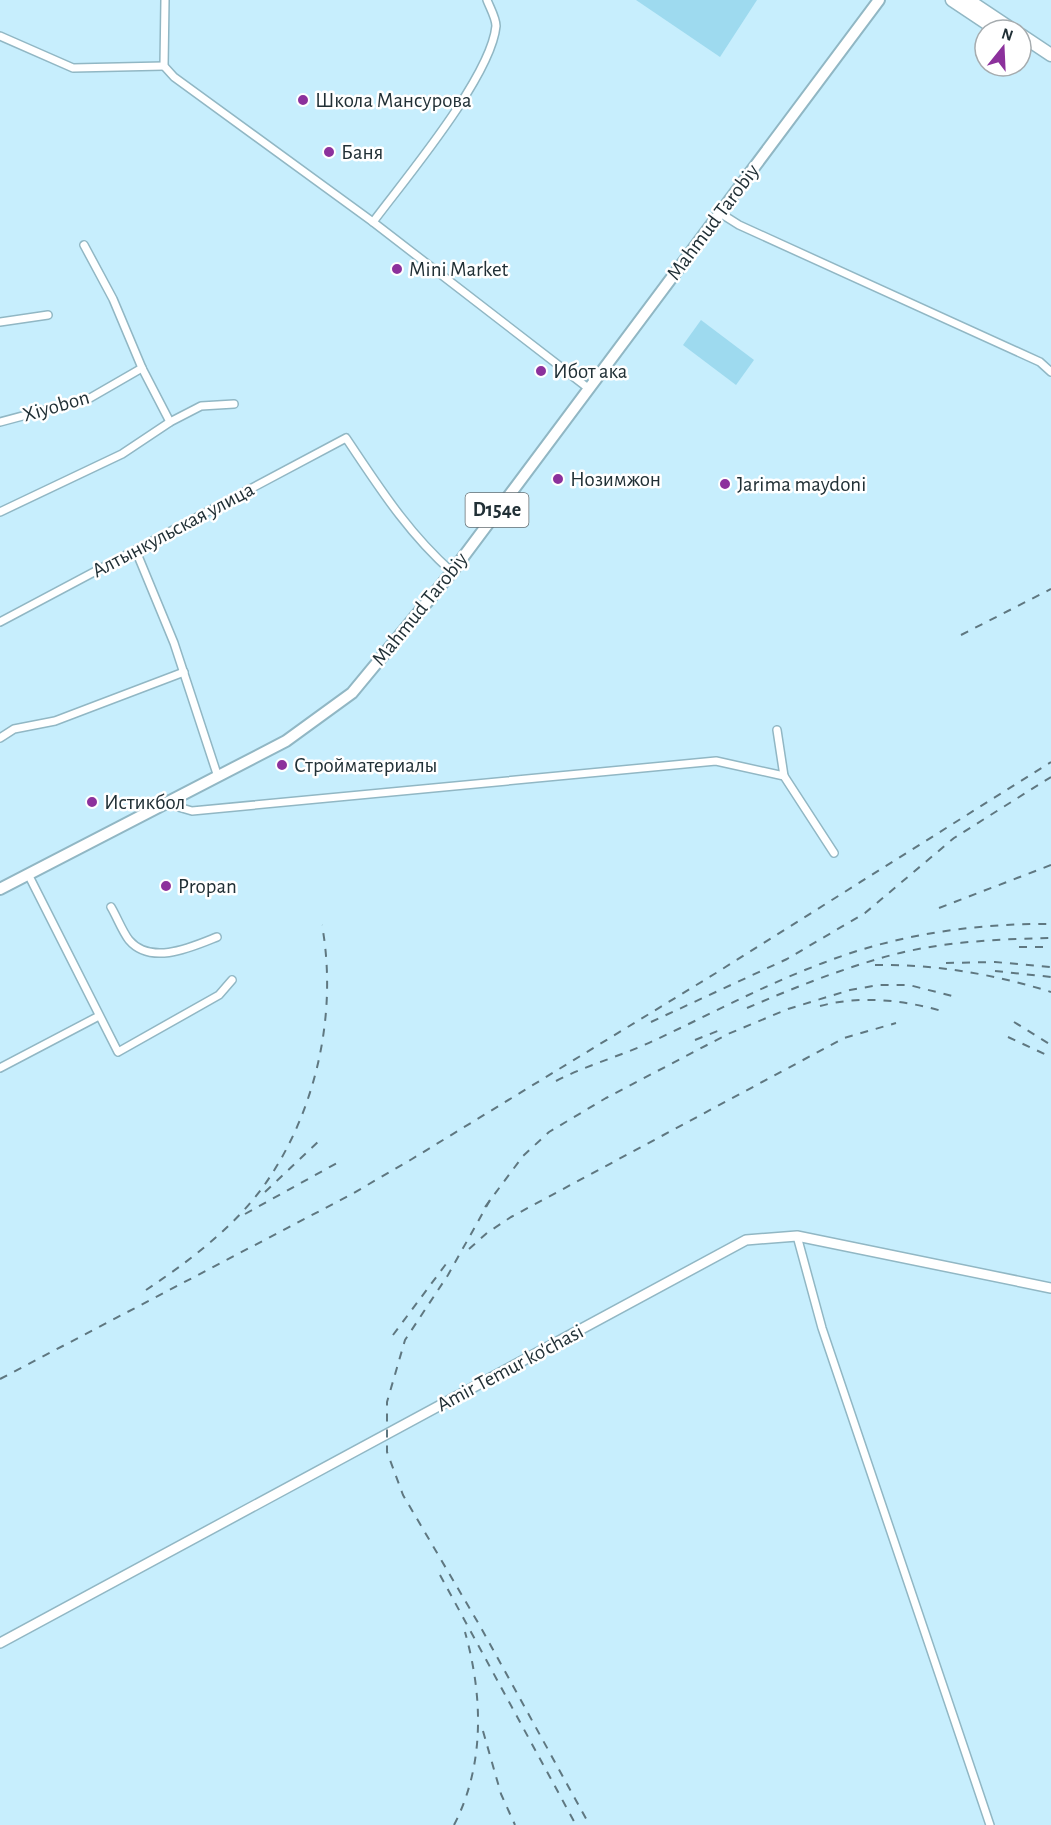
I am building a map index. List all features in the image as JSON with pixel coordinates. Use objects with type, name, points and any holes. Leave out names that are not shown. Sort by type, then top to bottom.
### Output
[{"type":"highway","points":[[952,0],[980,18]]},
{"type":"highway","points":[[968,0],[995,18]]},
{"type":"highway","points":[[1033,43],[1051,55]]},
{"type":"highway","points":[[1033,53],[1051,64]]},
{"type":"main road","name":"Mahmud Tarobiy","points":[[0,889],[286,741],[352,693],[452,572],[879,0]]},
{"type":"street","points":[[164,66],[165,0]]},
{"type":"street","points":[[373,222],[444,127],[477,72],[492,42],[496,23],[487,0]]},
{"type":"street","points":[[0,36],[73,68],[164,66],[183,84],[373,222],[588,388]]},
{"type":"street","points":[[720,213],[739,225],[1040,362],[1051,372]]},
{"type":"street","points":[[84,245],[113,299],[142,368],[170,422]]},
{"type":"street","points":[[0,322],[48,315]]},
{"type":"street","name":"Xiyobon","points":[[0,422],[90,398],[142,368]]},
{"type":"street","points":[[0,512],[122,454],[170,422],[201,406],[234,404]]},
{"type":"street","name":"Алтынкульская улица","points":[[0,622],[346,438],[397,514],[422,546],[452,572]]},
{"type":"street","points":[[136,551],[184,672],[218,777]]},
{"type":"street","points":[[0,738],[14,729],[55,722],[184,672]]},
{"type":"street","points":[[777,730],[784,776],[834,853]]},
{"type":"street","points":[[168,804],[192,811],[716,761],[784,776]]},
{"type":"street","points":[[28,874],[118,1052],[219,995],[232,980]]},
{"type":"street","points":[[111,907],[129,940],[147,950],[167,954],[217,937]]},
{"type":"street","points":[[0,1068],[99,1016]]},
{"type":"street","points":[[797,1236],[822,1328],[990,1825]]},
{"type":"street","name":"Amir Temur ko'chasi","points":[[0,1643],[746,1240],[797,1236],[1051,1288]]},
{"type":"shaded area","points":[[636,0],[757,0],[720,57]]},
{"type":"shaded area","points":[[701,320],[754,360],[736,385],[683,345]]},
{"type":"railway","points":[[961,635],[1051,589]]},
{"type":"railway","points":[[0,1379],[352,1194],[412,1159],[716,973],[1051,762]]},
{"type":"railway","points":[[651,1022],[787,959],[865,913],[954,838],[1051,777]]},
{"type":"railway","points":[[939,908],[1051,865]]},
{"type":"railway","points":[[556,1081],[653,1041],[779,981],[850,953],[935,933],[993,926],[1051,924]]},
{"type":"railway","points":[[146,1290],[194,1256],[251,1202],[281,1158],[297,1127],[318,1062],[324,1027],[327,993],[322,925]]},
{"type":"railway","points":[[747,1008],[864,963],[923,948],[966,942],[1051,938]]},
{"type":"railway","points":[[1019,947],[1051,947]]},
{"type":"railway","points":[[946,963],[995,962],[1051,967]]},
{"type":"railway","points":[[875,965],[919,966],[964,971],[1051,992]]},
{"type":"railway","points":[[995,971],[1051,977]]},
{"type":"railway","points":[[485,1207],[523,1156],[549,1132],[606,1098],[728,1034],[788,1009],[850,990],[879,985],[909,985],[952,996]]},
{"type":"railway","points":[[820,1006],[851,1001],[883,1000],[914,1004],[945,1012]]},
{"type":"railway","points":[[1014,1022],[1051,1045]]},
{"type":"railway","points":[[469,1249],[487,1233],[511,1217],[844,1038],[896,1023]]},
{"type":"railway","points":[[695,1040],[720,1030]]},
{"type":"railway","points":[[1008,1037],[1051,1057]]},
{"type":"railway","points":[[265,1192],[320,1140]]},
{"type":"railway","points":[[245,1214],[337,1163]]},
{"type":"railway","points":[[490,1200],[448,1275],[405,1340],[387,1402],[387,1452],[403,1495],[480,1626],[589,1824]]},
{"type":"railway","points":[[393,1335],[446,1264]]},
{"type":"railway","points":[[440,1575],[576,1825]]},
{"type":"railway","points":[[454,1825],[471,1779],[478,1730],[475,1681],[465,1632]]},
{"type":"railway","points":[[483,1731],[501,1794],[515,1825]]},
{"type":"place","name":"Школа Мансурова","points":[[303,100]]},
{"type":"place","name":"Баня","points":[[329,152]]},
{"type":"place","name":"Mini Market","points":[[397,269]]},
{"type":"place","name":"Ибот ака","points":[[541,371]]},
{"type":"place","name":"Нозимжон","points":[[558,479]]},
{"type":"place","name":"Jarima maydoni","points":[[725,484]]},
{"type":"place","name":"Стройматериалы","points":[[282,765]]},
{"type":"place","name":"Истикбол","points":[[92,802]]},
{"type":"place","name":"Propan","points":[[166,886]]}]
